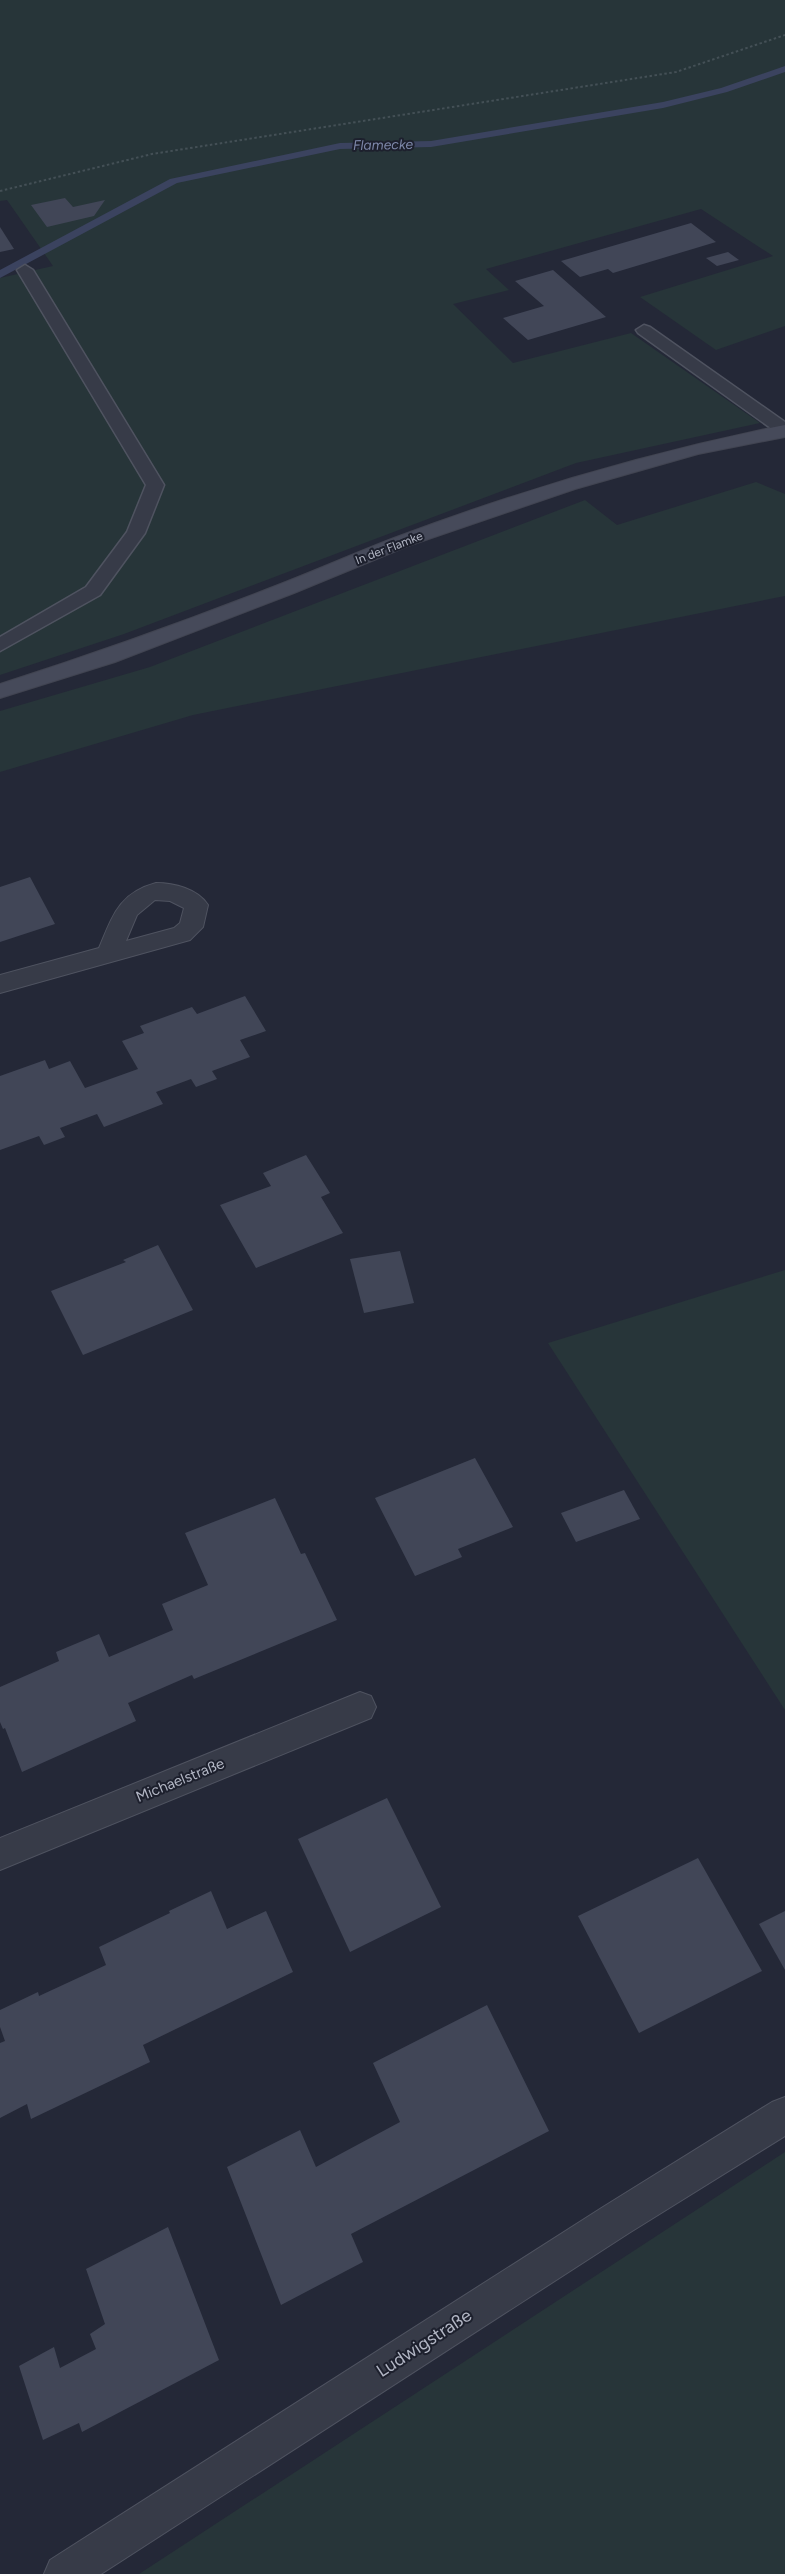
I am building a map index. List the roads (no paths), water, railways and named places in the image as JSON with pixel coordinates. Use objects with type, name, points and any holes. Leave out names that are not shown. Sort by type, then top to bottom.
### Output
[{"type":"main road","name":"In der Flamke","points":[[0,691],[108,657],[287,589],[401,542],[568,485],[695,449],[785,430]]},
{"type":"street","points":[[0,984],[109,953]]},
{"type":"street","name":"Michaelstraße","points":[[0,1854],[360,1707]]},
{"type":"street","name":"Ludwigstraße","points":[[64,2574],[616,2220],[785,2115]]},
{"type":"lane","points":[[0,645],[93,591],[136,533],[155,485],[25,270]]},
{"type":"lane","points":[[644,330],[785,430]]},
{"type":"waterway","name":"Flamecke","points":[[0,275],[174,181],[340,146],[431,144],[663,105],[724,90],[785,69]]}]
